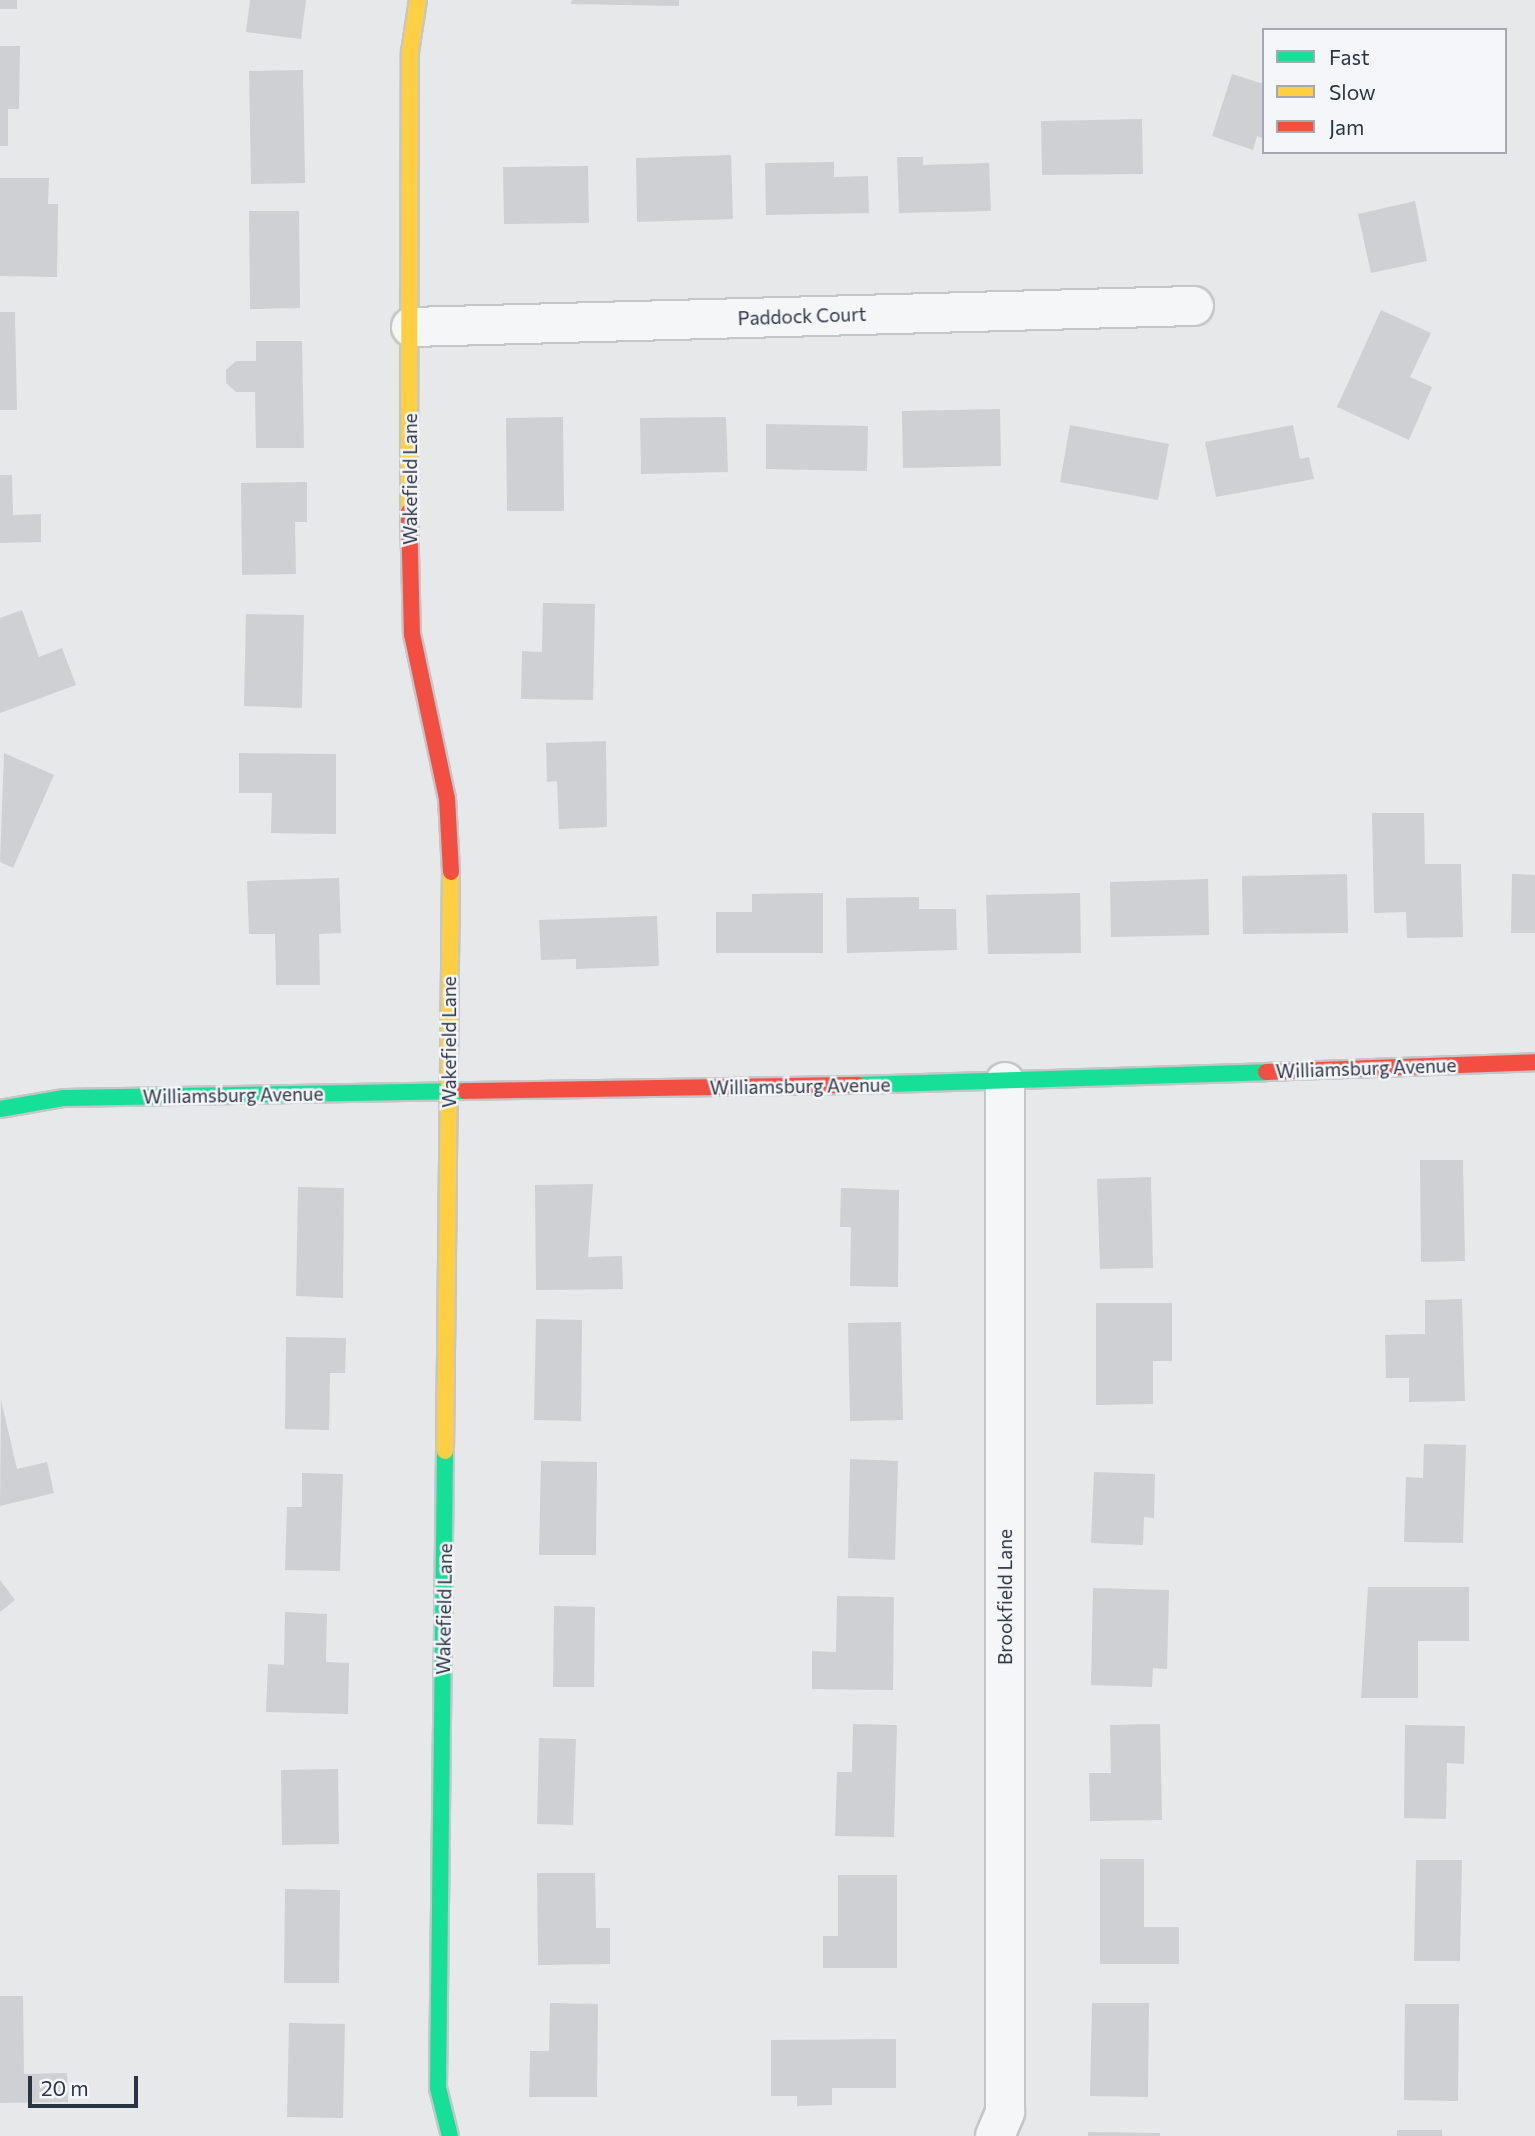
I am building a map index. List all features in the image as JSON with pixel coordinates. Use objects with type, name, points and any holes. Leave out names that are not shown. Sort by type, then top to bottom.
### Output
[{"type":"street","name":"Wakefield Lane","points":[[418,0],[410,52],[409,587],[412,634],[447,798],[449,1092],[439,2088],[450,2136]]},
{"type":"street","name":"Paddock Court","points":[[411,327],[1194,306]]},
{"type":"street","name":"Williamsburg Avenue","points":[[0,1090],[64,1098],[1005,1082],[1535,1062]]},
{"type":"street","name":"Brookfield Lane","points":[[1000,2124],[1005,1082]]},
{"type":"street","name":"Williamsburg Avenue","points":[[0,1109],[64,1098]]},
{"type":"building","points":[[0,0],[17,0],[17,9],[0,9]]},
{"type":"building","points":[[250,0],[306,0],[301,39],[246,32]]},
{"type":"building","points":[[572,0],[679,0],[679,6],[571,4]]},
{"type":"building","points":[[0,46],[20,46],[19,109],[8,109],[8,146],[0,146]]},
{"type":"building","points":[[303,70],[305,183],[251,184],[249,71]]},
{"type":"building","points":[[1232,74],[1262,83],[1262,138],[1257,136],[1253,150],[1212,136]]},
{"type":"building","points":[[1142,119],[1143,174],[1042,175],[1041,121]]},
{"type":"building","points":[[731,155],[733,219],[637,222],[636,158]]},
{"type":"building","points":[[897,157],[923,157],[923,165],[989,163],[991,211],[899,213]]},
{"type":"building","points":[[834,162],[834,177],[868,176],[869,213],[766,215],[765,163]]},
{"type":"building","points":[[588,166],[589,223],[504,224],[503,167]]},
{"type":"building","points":[[0,178],[49,178],[48,204],[58,204],[57,277],[0,276]]},
{"type":"building","points":[[1415,201],[1427,261],[1371,273],[1358,214]]},
{"type":"building","points":[[249,211],[299,211],[300,308],[250,309]]},
{"type":"building","points":[[1381,310],[1431,333],[1410,377],[1432,387],[1409,440],[1337,407]]},
{"type":"building","points":[[0,312],[15,312],[17,410],[0,410]]},
{"type":"building","points":[[256,341],[302,341],[304,448],[256,448],[255,392],[236,392],[226,383],[226,370],[236,361],[256,361]]},
{"type":"building","points":[[1000,409],[1001,466],[903,468],[902,411]]},
{"type":"building","points":[[563,417],[564,511],[507,511],[506,418]]},
{"type":"building","points":[[726,417],[728,472],[641,474],[640,418]]},
{"type":"building","points":[[766,424],[868,426],[867,471],[766,469]]},
{"type":"building","points":[[1070,425],[1169,444],[1158,500],[1060,482]]},
{"type":"building","points":[[1293,425],[1300,459],[1309,457],[1314,479],[1216,497],[1205,442]]},
{"type":"building","points":[[0,475],[12,475],[13,515],[41,514],[41,542],[0,543]]},
{"type":"building","points":[[307,482],[307,522],[295,522],[296,574],[242,575],[241,483]]},
{"type":"building","points":[[543,603],[595,604],[593,700],[521,699],[522,651],[542,652]]},
{"type":"building","points":[[22,610],[39,657],[62,648],[76,685],[0,713],[0,618]]},
{"type":"building","points":[[246,614],[304,615],[302,708],[244,706]]},
{"type":"building","points":[[606,741],[607,827],[559,829],[557,781],[547,782],[546,743]]},
{"type":"building","points":[[4,753],[54,775],[13,868],[0,862]]},
{"type":"building","points":[[239,753],[336,754],[336,834],[271,833],[272,793],[239,793]]},
{"type":"building","points":[[1372,813],[1424,813],[1425,864],[1461,864],[1463,937],[1407,938],[1406,912],[1374,913]]},
{"type":"building","points":[[1347,874],[1348,933],[1243,934],[1242,876]]},
{"type":"building","points":[[1512,874],[1535,875],[1535,933],[1511,933]]},
{"type":"building","points":[[339,878],[341,933],[319,934],[320,985],[276,985],[275,934],[249,934],[247,881]]},
{"type":"building","points":[[1208,879],[1209,935],[1111,937],[1110,882]]},
{"type":"building","points":[[823,893],[823,953],[716,953],[716,912],[752,912],[752,894]]},
{"type":"building","points":[[1080,893],[1081,953],[988,954],[986,895]]},
{"type":"building","points":[[919,897],[919,909],[956,909],[957,950],[847,953],[846,898]]},
{"type":"building","points":[[657,916],[659,966],[576,969],[576,959],[541,960],[539,920]]},
{"type":"building","points":[[1420,1160],[1463,1160],[1465,1261],[1421,1262]]},
{"type":"building","points":[[1151,1177],[1153,1268],[1100,1269],[1097,1179]]},
{"type":"building","points":[[593,1184],[588,1257],[622,1256],[623,1289],[536,1290],[535,1185]]},
{"type":"building","points":[[298,1187],[344,1188],[343,1298],[296,1296]]},
{"type":"building","points":[[841,1188],[899,1190],[898,1287],[850,1286],[851,1227],[840,1227]]},
{"type":"building","points":[[1462,1299],[1465,1401],[1409,1402],[1409,1378],[1386,1378],[1385,1335],[1425,1334],[1425,1300]]},
{"type":"building","points":[[1096,1303],[1172,1303],[1172,1361],[1153,1361],[1153,1404],[1096,1405]]},
{"type":"building","points":[[536,1319],[582,1320],[581,1421],[534,1420]]},
{"type":"building","points":[[901,1322],[903,1420],[850,1421],[848,1323]]},
{"type":"building","points":[[286,1337],[346,1338],[345,1373],[330,1373],[329,1430],[285,1429]]},
{"type":"building","points":[[1,1400],[17,1469],[47,1462],[54,1493],[0,1506]]},
{"type":"building","points":[[1424,1444],[1466,1445],[1463,1543],[1404,1542],[1406,1477],[1423,1478]]},
{"type":"building","points":[[850,1459],[898,1461],[895,1560],[848,1558]]},
{"type":"building","points":[[541,1461],[597,1462],[596,1555],[539,1555]]},
{"type":"building","points":[[1094,1472],[1155,1474],[1154,1518],[1144,1517],[1143,1545],[1091,1543]]},
{"type":"building","points":[[302,1473],[343,1474],[340,1571],[285,1570],[287,1507],[302,1507]]},
{"type":"building","points":[[0,1580],[15,1600],[0,1612]]},
{"type":"building","points":[[1368,1587],[1469,1587],[1469,1641],[1418,1641],[1418,1698],[1361,1698]]},
{"type":"building","points":[[1093,1588],[1169,1590],[1167,1669],[1153,1668],[1152,1687],[1091,1685]]},
{"type":"building","points":[[837,1596],[894,1597],[893,1690],[812,1689],[812,1651],[836,1652]]},
{"type":"building","points":[[554,1606],[595,1607],[594,1687],[553,1687]]},
{"type":"building","points":[[285,1612],[327,1614],[326,1662],[349,1663],[348,1714],[266,1712],[268,1664],[284,1665]]},
{"type":"building","points":[[853,1724],[897,1725],[894,1837],[835,1836],[837,1772],[852,1772]]},
{"type":"building","points":[[1160,1724],[1162,1820],[1090,1821],[1089,1773],[1111,1773],[1110,1725]]},
{"type":"building","points":[[1405,1725],[1465,1726],[1464,1764],[1447,1763],[1446,1819],[1404,1818]]},
{"type":"building","points":[[539,1738],[576,1739],[573,1825],[537,1824]]},
{"type":"building","points":[[338,1769],[339,1844],[282,1845],[281,1770]]},
{"type":"building","points":[[1100,1859],[1144,1859],[1144,1927],[1179,1927],[1179,1964],[1100,1964]]},
{"type":"building","points":[[1416,1860],[1462,1860],[1460,1961],[1414,1961]]},
{"type":"building","points":[[537,1873],[595,1873],[596,1928],[610,1928],[610,1964],[538,1965]]},
{"type":"building","points":[[838,1875],[897,1875],[897,1968],[823,1968],[823,1936],[838,1936]]},
{"type":"building","points":[[285,1889],[340,1890],[339,1983],[284,1983]]},
{"type":"building","points":[[0,1996],[23,1996],[24,2074],[67,2073],[68,2102],[0,2103]]},
{"type":"building","points":[[550,2003],[598,2004],[597,2097],[529,2097],[530,2051],[549,2051]]},
{"type":"building","points":[[1092,2003],[1149,2003],[1148,2097],[1090,2096]]},
{"type":"building","points":[[1405,2004],[1459,2004],[1458,2101],[1404,2100]]},
{"type":"building","points":[[289,2023],[345,2024],[343,2118],[287,2117]]},
{"type":"building","points":[[896,2039],[896,2088],[832,2088],[832,2105],[797,2106],[797,2096],[771,2096],[771,2040]]},
{"type":"building","points":[[1397,2130],[1442,2130],[1442,2136],[1397,2136]]},
{"type":"building","points":[[1088,2132],[1160,2133],[1160,2136],[1088,2136]]},
{"type":"traffic: fast","points":[[857,1085],[1266,1072]]},
{"type":"traffic: fast","points":[[0,1109],[64,1098],[465,1091]]},
{"type":"traffic: fast","points":[[445,1451],[438,2088],[450,2136]]},
{"type":"traffic: slow","points":[[409,512],[410,52],[418,0]]},
{"type":"traffic: slow","points":[[445,1451],[451,872]]},
{"type":"traffic: jam","points":[[409,512],[412,634],[447,798],[451,872]]},
{"type":"traffic: jam","points":[[1266,1072],[1535,1062]]},
{"type":"traffic: jam","points":[[465,1091],[857,1085]]}]
